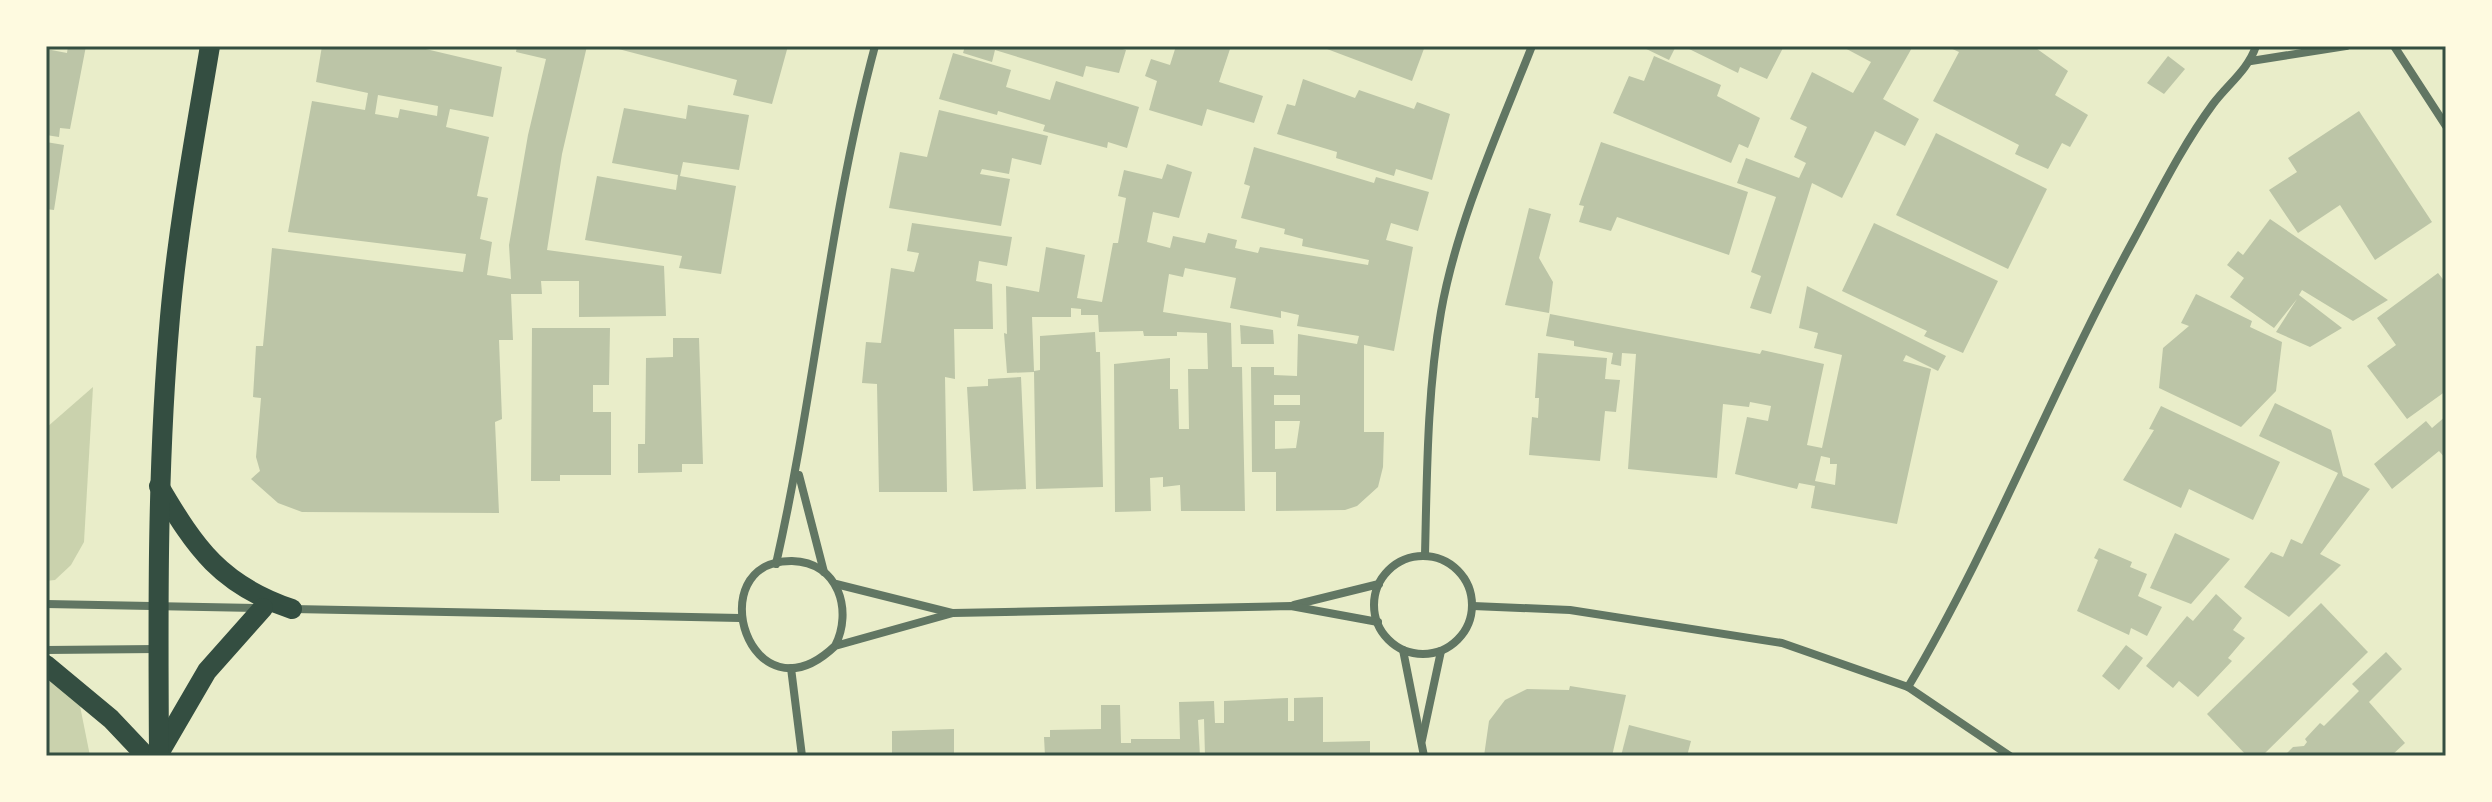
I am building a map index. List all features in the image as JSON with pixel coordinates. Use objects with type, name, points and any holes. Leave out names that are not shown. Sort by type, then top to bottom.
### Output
[{"type":"main road","points":[[155,755],[159,486],[170,316],[187,179],[210,46]]},
{"type":"main road","points":[[159,486],[214,567],[247,592],[292,609]]},
{"type":"main road","points":[[155,755],[207,671],[263,608]]},
{"type":"main road","points":[[46,665],[155,755]]},
{"type":"street","points":[[776,564],[797,470],[831,242],[852,132],[875,46]]},
{"type":"street","points":[[1425,555],[1428,428],[1441,310],[1472,203],[1532,46]]},
{"type":"street","points":[[1908,687],[1949,618],[2075,356],[2166,179],[2213,104],[2251,61],[2256,46]]},
{"type":"street","points":[[2251,61],[2346,46]]},
{"type":"street","points":[[2385,46],[2394,46],[2446,126]]},
{"type":"street","points":[[797,470],[824,572]]},
{"type":"street","points":[[1425,555],[1443,560],[1459,571],[1470,587],[1473,606],[1463,633],[1441,651],[1422,654],[1403,650],[1388,639],[1378,622],[1374,603],[1379,584],[1389,569],[1406,558],[1425,555]]},
{"type":"street","points":[[835,646],[845,616],[836,584],[824,572],[792,561],[776,564],[749,585],[741,600],[743,633],[762,658],[791,668],[822,658],[835,646],[953,613],[1291,606],[1378,622]]},
{"type":"street","points":[[836,584],[953,613]]},
{"type":"street","points":[[1291,606],[1379,584]]},
{"type":"street","points":[[46,604],[740,618]]},
{"type":"street","points":[[1473,606],[1570,610],[1782,643],[1908,687],[2010,756]]},
{"type":"street","points":[[46,650],[158,649]]},
{"type":"street","points":[[1403,650],[1424,756]]},
{"type":"street","points":[[1421,745],[1441,651]]},
{"type":"street","points":[[791,668],[802,756]]},
{"type":"green space","points":[[93,387],[84,542],[71,565],[55,580],[46,581],[46,428]]},
{"type":"green space","points":[[46,676],[79,701],[90,756],[46,756]]},
{"type":"building","points":[[68,46],[86,46],[70,129],[60,128],[59,137],[46,135],[46,49],[67,53]]},
{"type":"building","points":[[322,46],[413,46],[502,67],[493,117],[450,109],[446,127],[489,137],[477,196],[488,198],[480,239],[492,242],[487,275],[511,279],[509,245],[528,135],[546,59],[516,52],[517,46],[587,46],[562,154],[547,250],[664,266],[666,316],[579,317],[579,281],[541,281],[542,294],[511,294],[513,340],[499,340],[502,419],[495,422],[499,513],[302,512],[278,503],[251,479],[260,471],[256,457],[261,398],[253,397],[256,346],[263,346],[272,248],[463,272],[466,254],[288,232],[312,101],[365,110],[368,93],[316,82]],"holes":[[[378,95],[438,106],[437,116],[400,109],[398,118],[375,114]]]},
{"type":"building","points":[[607,46],[788,46],[772,104],[733,95],[737,80]]},
{"type":"building","points":[[965,46],[1112,46],[1126,50],[1119,73],[1086,66],[1083,77],[995,50],[992,62],[963,53]]},
{"type":"building","points":[[1176,46],[1231,46],[1219,82],[1263,96],[1254,123],[1207,109],[1202,126],[1149,110],[1157,81],[1145,76],[1151,59],[1170,65]]},
{"type":"building","points":[[1319,46],[1425,46],[1412,81]]},
{"type":"building","points":[[1640,46],[1676,46],[1669,60]]},
{"type":"building","points":[[1683,46],[1784,46],[1767,79],[1740,67],[1738,73]]},
{"type":"building","points":[[1841,46],[1913,46],[1883,99],[1919,119],[1905,146],[1875,131],[1842,198],[1812,183],[1771,314],[1750,308],[1761,276],[1751,272],[1776,197],[1737,183],[1746,158],[1799,178],[1806,163],[1794,157],[1807,127],[1790,119],[1812,72],[1853,93],[1871,62]]},
{"type":"building","points":[[1946,46],[2033,46],[2068,71],[2055,95],[2088,115],[2070,147],[2062,143],[2048,169],[2015,154],[2019,145],[1933,101],[1959,52]]},
{"type":"building","points":[[953,53],[1011,70],[1006,87],[1050,100],[1056,81],[1139,107],[1127,148],[1108,142],[1107,148],[1043,131],[1045,125],[998,111],[997,115],[939,99]]},
{"type":"building","points":[[1654,56],[1721,85],[1717,96],[1760,118],[1748,148],[1739,144],[1731,163],[1613,113],[1629,76],[1644,81]]},
{"type":"building","points":[[2168,56],[2185,69],[2164,94],[2147,83]]},
{"type":"building","points":[[1303,79],[1355,98],[1359,90],[1414,109],[1417,102],[1450,114],[1432,180],[1396,169],[1394,176],[1336,158],[1337,152],[1277,134],[1287,104],[1295,106]]},
{"type":"building","points":[[688,105],[749,115],[739,170],[683,162],[680,176],[736,186],[721,274],[679,268],[682,256],[585,240],[597,176],[676,190],[678,175],[612,163],[624,108],[686,119]]},
{"type":"building","points":[[939,110],[1048,136],[1041,165],[1012,158],[1009,174],[982,169],[980,174],[1010,179],[1001,226],[889,208],[900,152],[927,157]]},
{"type":"building","points":[[2359,111],[2432,222],[2375,260],[2340,205],[2298,233],[2269,190],[2297,172],[2288,158]]},
{"type":"building","points":[[1936,133],[2047,189],[2008,269],[1896,215]]},
{"type":"building","points":[[46,142],[64,145],[54,210],[46,209]]},
{"type":"building","points":[[1601,142],[1748,192],[1729,255],[1617,217],[1611,231],[1579,222],[1584,206],[1579,205]]},
{"type":"building","points":[[1254,147],[1374,183],[1376,177],[1429,192],[1418,231],[1391,223],[1386,240],[1413,247],[1394,351],[1364,345],[1364,432],[1384,432],[1383,467],[1378,487],[1357,506],[1345,510],[1276,511],[1276,472],[1252,472],[1251,367],[1274,367],[1274,375],[1297,376],[1298,334],[1357,344],[1359,336],[1297,326],[1299,315],[1281,311],[1281,318],[1230,308],[1236,278],[1185,268],[1183,277],[1169,274],[1163,312],[1231,323],[1232,367],[1242,367],[1245,511],[1181,511],[1180,485],[1163,487],[1163,477],[1150,478],[1151,511],[1115,512],[1114,364],[1170,358],[1170,389],[1178,389],[1179,429],[1189,429],[1188,369],[1208,369],[1207,333],[1177,332],[1177,336],[1144,336],[1143,331],[1099,332],[1098,315],[1081,315],[1081,309],[1071,308],[1071,317],[1032,317],[1034,371],[1040,370],[1040,336],[1095,332],[1096,352],[1100,352],[1103,487],[1036,489],[1034,372],[1007,373],[1004,333],[1007,334],[1006,286],[1039,292],[1046,247],[1085,255],[1077,298],[1102,302],[1113,243],[1118,243],[1126,198],[1118,196],[1124,170],[1162,179],[1167,164],[1192,172],[1179,218],[1153,212],[1147,242],[1170,248],[1173,236],[1205,243],[1208,233],[1237,240],[1235,248],[1258,253],[1260,247],[1368,265],[1369,260],[1302,246],[1303,239],[1284,234],[1285,229],[1241,218],[1250,186],[1244,184]],"holes":[[[1274,395],[1300,395],[1300,405],[1274,405]],[[1275,421],[1300,421],[1296,448],[1275,449]]]},
{"type":"building","points":[[1529,208],[1551,214],[1539,258],[1553,282],[1549,313],[1505,305]]},
{"type":"building","points":[[2270,219],[2388,300],[2353,321],[2302,290],[2299,295],[2342,328],[2310,347],[2276,332],[2297,299],[2274,328],[2230,297],[2244,278],[2227,265],[2238,251],[2243,255]]},
{"type":"building","points":[[912,223],[1012,237],[1007,266],[979,261],[976,281],[992,284],[993,329],[954,329],[955,379],[945,377],[947,492],[879,492],[877,384],[862,383],[866,342],[881,343],[891,268],[914,272],[919,253],[907,251]]},
{"type":"building","points":[[1874,223],[1998,281],[1963,353],[1924,336],[1927,331],[1842,291]]},
{"type":"building","points":[[2438,273],[2446,283],[2446,391],[2407,419],[2367,366],[2396,345],[2377,318]]},
{"type":"building","points":[[1807,286],[1946,356],[1938,371],[1906,355],[1903,361],[1931,369],[1897,524],[1811,508],[1815,486],[1799,483],[1797,489],[1735,474],[1747,417],[1768,421],[1771,406],[1750,402],[1749,407],[1723,404],[1717,478],[1628,469],[1636,354],[1622,353],[1621,366],[1611,364],[1613,353],[1574,346],[1574,341],[1546,336],[1550,314],[1760,354],[1762,350],[1824,364],[1807,445],[1822,448],[1842,355],[1814,348],[1818,333],[1799,328]],"holes":[[[1821,456],[1830,458],[1830,464],[1837,464],[1835,485],[1815,481]]]},
{"type":"building","points":[[2196,294],[2252,321],[2250,327],[2282,342],[2276,391],[2241,427],[2159,388],[2163,348],[2189,326],[2181,323]]},
{"type":"building","points":[[1240,325],[1273,330],[1274,344],[1241,344]]},
{"type":"building","points":[[532,328],[610,328],[609,385],[593,385],[593,412],[611,412],[611,475],[560,475],[560,481],[531,481]]},
{"type":"building","points":[[673,338],[699,338],[703,464],[682,464],[682,472],[638,473],[638,444],[645,444],[646,358],[673,357]]},
{"type":"building","points":[[1538,353],[1607,358],[1605,379],[1620,380],[1616,412],[1605,411],[1600,461],[1529,455],[1532,417],[1538,418],[1539,398],[1535,398]]},
{"type":"building","points":[[1021,377],[1026,489],[973,491],[967,387],[988,386],[988,379]]},
{"type":"building","points":[[2275,403],[2331,430],[2343,476],[2370,489],[2320,554],[2341,565],[2289,617],[2244,587],[2271,552],[2283,557],[2291,539],[2302,544],[2338,473],[2259,436]]},
{"type":"building","points":[[2161,406],[2280,462],[2253,520],[2189,489],[2181,508],[2123,480],[2154,430],[2149,429]]},
{"type":"building","points":[[2446,416],[2446,459],[2439,451],[2392,489],[2374,464],[2426,421],[2432,428]]},
{"type":"building","points":[[2175,533],[2230,559],[2191,604],[2150,588]]},
{"type":"building","points":[[2099,548],[2132,562],[2130,567],[2147,574],[2138,596],[2162,607],[2147,636],[2131,628],[2129,635],[2077,611],[2098,560],[2094,558]]},
{"type":"building","points":[[2216,594],[2242,618],[2233,630],[2245,638],[2228,658],[2232,661],[2198,697],[2179,681],[2173,688],[2146,666],[2187,616],[2193,621]]},
{"type":"building","points":[[2321,603],[2368,652],[2262,756],[2247,756],[2207,714]]},
{"type":"building","points":[[2126,645],[2143,658],[2119,690],[2102,676]]},
{"type":"building","points":[[2386,652],[2402,669],[2369,702],[2405,743],[2391,756],[2284,756],[2293,747],[2304,746],[2307,742],[2305,739],[2320,723],[2324,726],[2359,691],[2352,684]]},
{"type":"building","points":[[1570,686],[1626,695],[1612,756],[1484,756],[1489,721],[1505,700],[1527,689],[1569,690]]},
{"type":"building","points":[[1323,697],[1323,742],[1370,741],[1370,756],[1205,756],[1204,719],[1198,720],[1200,756],[1045,756],[1044,737],[1050,737],[1050,730],[1101,729],[1101,705],[1120,705],[1121,743],[1131,743],[1131,739],[1180,739],[1179,702],[1214,701],[1215,723],[1224,723],[1224,701],[1288,698],[1288,721],[1294,721],[1294,698]]},
{"type":"building","points":[[1629,725],[1691,741],[1687,756],[1621,756]]},
{"type":"building","points":[[954,729],[954,756],[892,756],[892,731]]}]
